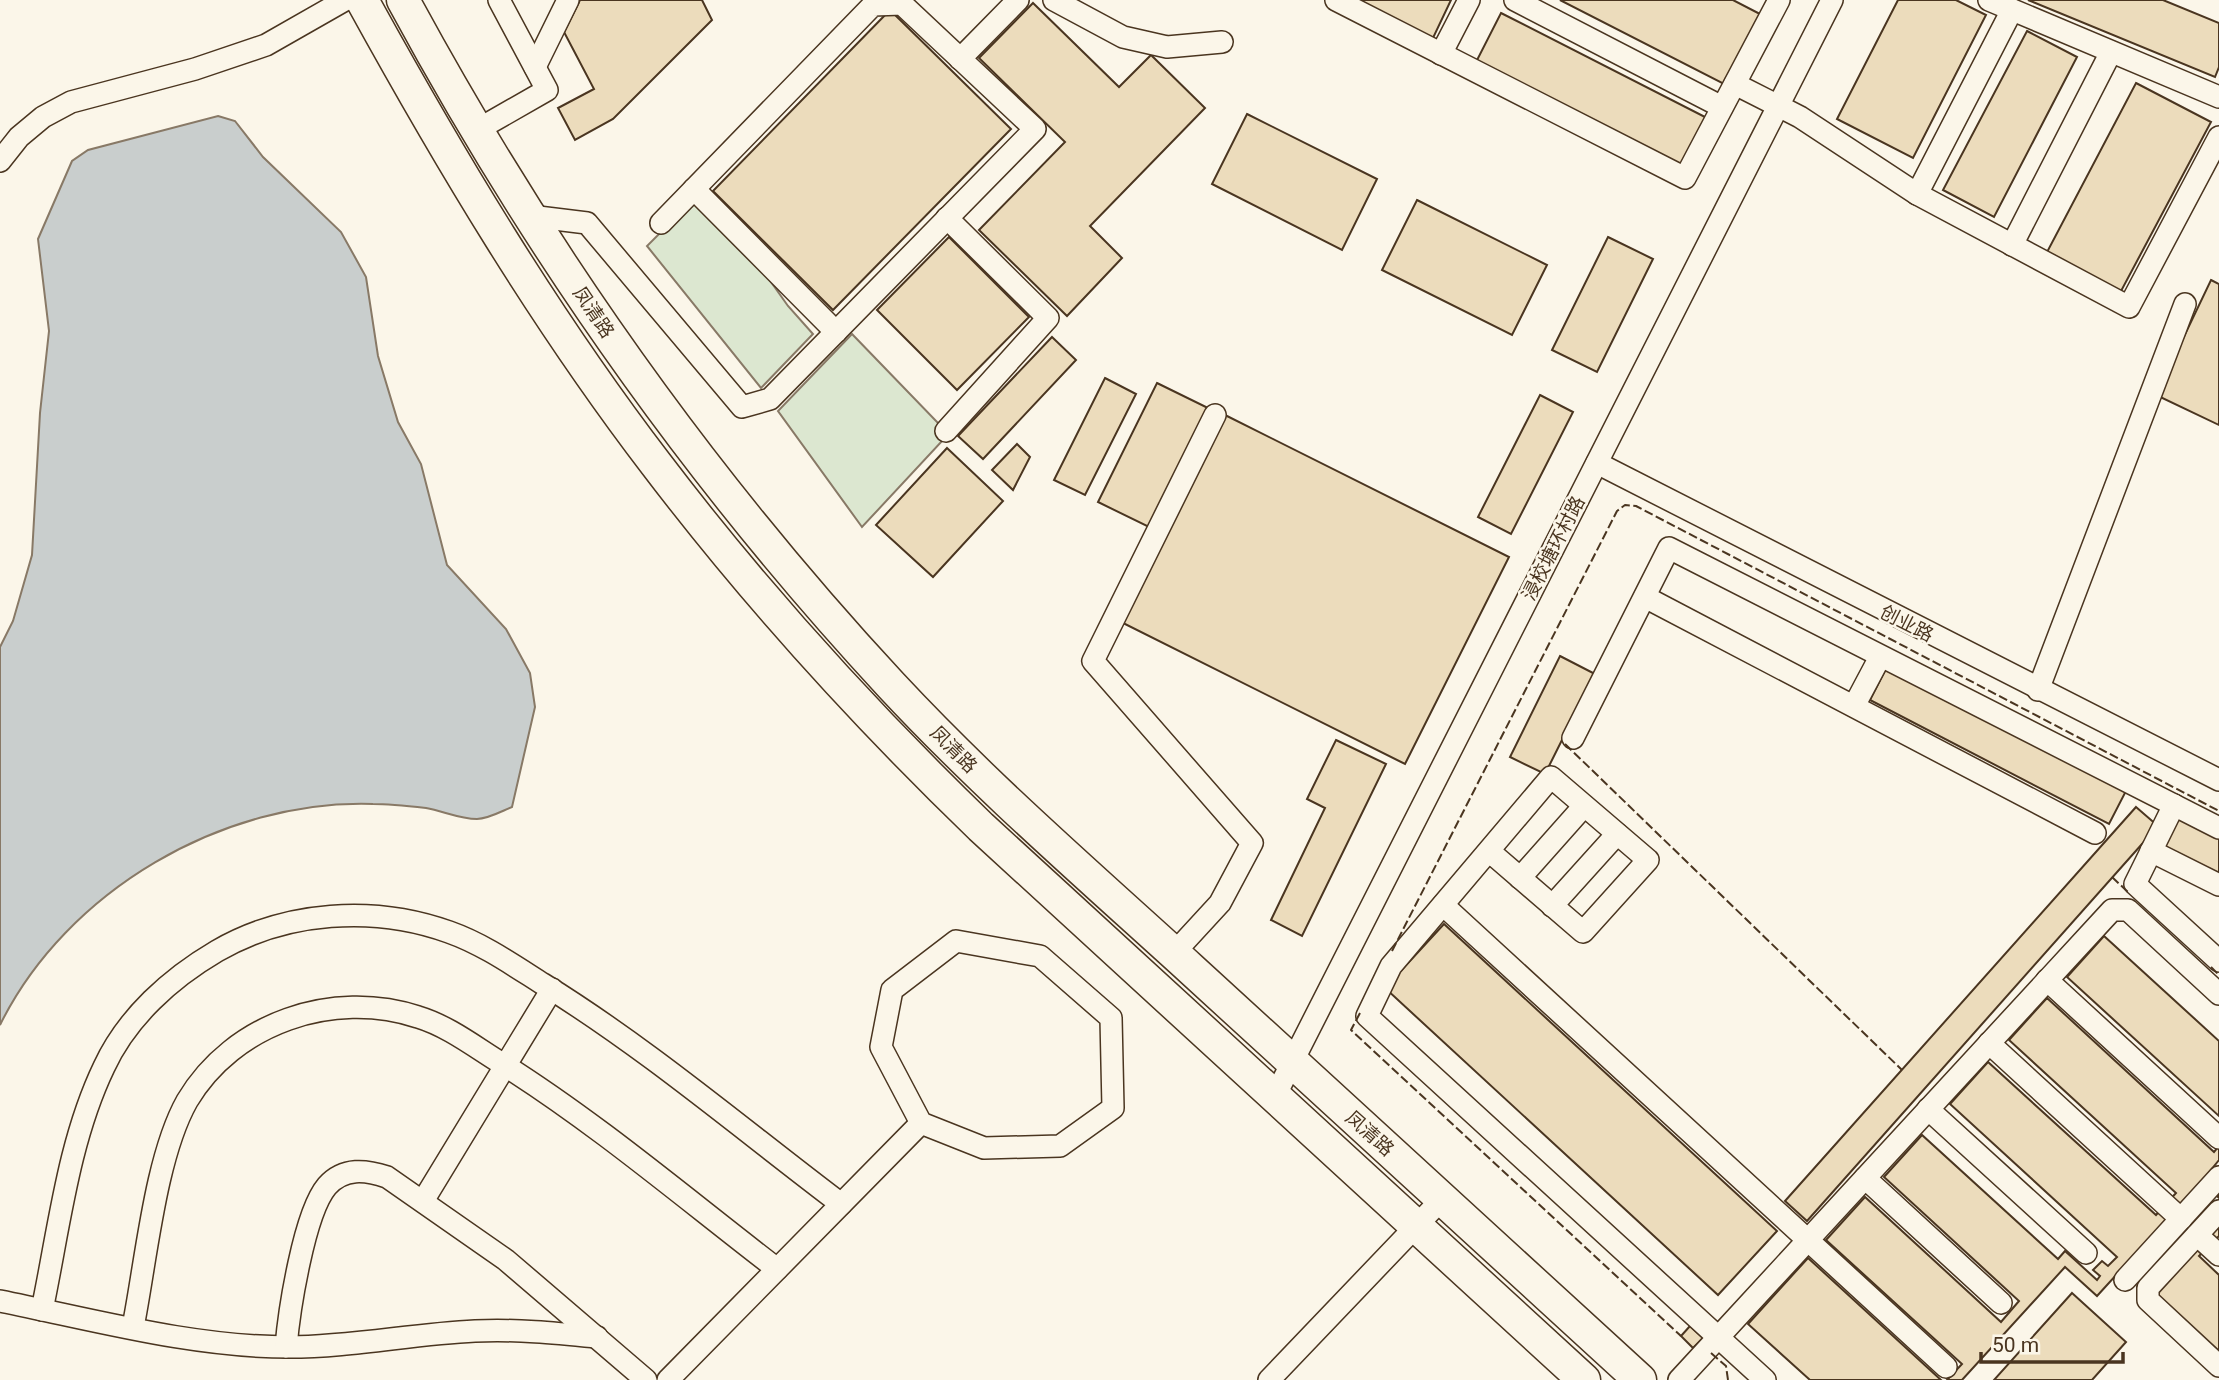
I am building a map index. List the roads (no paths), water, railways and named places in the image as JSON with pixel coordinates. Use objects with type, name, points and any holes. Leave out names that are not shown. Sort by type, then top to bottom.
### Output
[{"type":"highway","name":"凤清路","points":[[362,0],[434,129],[518,266],[608,398],[706,527],[812,651],[922,771],[1584,1380]]},
{"type":"highway","name":"凤清路","points":[[404,0],[477,130],[530,216],[676,429],[838,625],[946,743],[1640,1380]]},
{"type":"street","points":[[0,161],[19,137],[43,117],[71,102],[195,69],[266,45],[345,0]]},
{"type":"street","points":[[477,130],[547,90],[499,0]]},
{"type":"street","points":[[535,66],[568,0]]},
{"type":"street","points":[[960,59],[1018,0]]},
{"type":"street","points":[[1054,0],[1124,37],[1167,47],[1222,42]]},
{"type":"street","points":[[1336,0],[1685,178],[1776,1]]},
{"type":"street","points":[[1441,54],[1469,0]]},
{"type":"street","points":[[1515,0],[1722,107]]},
{"type":"street","name":"浸校塘环村路","points":[[1275,1096],[1832,0]]},
{"type":"street","points":[[1989,0],[2219,97]]},
{"type":"street","points":[[530,216],[587,223],[742,407],[769,399],[1035,129],[902,4],[873,5],[661,223]]},
{"type":"street","points":[[1917,194],[2012,10]]},
{"type":"street","points":[[2012,245],[2111,51]]},
{"type":"street","points":[[1735,84],[1779,106],[1917,194],[2129,307],[2219,137]]},
{"type":"street","points":[[694,189],[836,331]]},
{"type":"street","points":[[946,431],[1048,318],[947,218]]},
{"type":"street","points":[[2038,690],[2185,304]]},
{"type":"street","points":[[1174,953],[1220,903],[1252,843],[1093,661],[1215,415]]},
{"type":"street","name":"创业路","points":[[1597,463],[2219,780]]},
{"type":"street","points":[[1573,738],[1669,548],[2219,828]]},
{"type":"street","points":[[1645,597],[2095,832]]},
{"type":"street","points":[[1854,706],[1880,657]]},
{"type":"street","points":[[1489,851],[1583,932],[1648,860],[1551,777],[1391,966],[1367,1016],[1765,1380]]},
{"type":"street","points":[[2174,805],[2135,884],[2219,961]]},
{"type":"street","points":[[1520,878],[1584,806]]},
{"type":"street","points":[[1552,906],[1617,834]]},
{"type":"street","points":[[2151,851],[2219,885]]},
{"type":"street","points":[[1443,905],[1946,1367]]},
{"type":"street","points":[[1679,1380],[2112,909],[2128,910],[2219,994]]},
{"type":"street","points":[[43,1310],[76,1147],[92,1094],[105,1063],[129,1026],[159,992],[194,964],[233,942],[274,926],[318,917],[362,915],[407,920],[450,932],[490,951],[593,1015],[841,1204]]},
{"type":"street","points":[[956,941],[1040,956],[1111,1018],[1113,1108],[1060,1146],[984,1148],[921,1123],[881,1048],[892,990],[956,941]]},
{"type":"street","points":[[2048,980],[2219,1138]]},
{"type":"street","points":[[423,1200],[552,989]]},
{"type":"street","points":[[133,1328],[172,1135],[188,1100],[211,1070],[239,1044],[272,1025],[307,1012],[344,1006],[382,1008],[431,1022],[505,1066],[539,1087],[777,1269]]},
{"type":"street","points":[[1989,1043],[2181,1219]]},
{"type":"street","points":[[1928,1109],[2086,1253]]},
{"type":"street","points":[[668,1380],[921,1123]]},
{"type":"street","points":[[286,1347],[300,1261],[327,1186],[345,1173],[366,1170],[387,1177],[423,1200],[506,1261],[646,1380]]},
{"type":"street","points":[[2125,1280],[2219,1177]]},
{"type":"street","points":[[1865,1178],[2001,1303]]},
{"type":"street","points":[[1269,1380],[1442,1199]]},
{"type":"street","points":[[2219,1211],[2148,1288],[2148,1300],[2219,1366]]},
{"type":"street","points":[[2197,1234],[2219,1255]]},
{"type":"street","points":[[0,1301],[213,1342],[286,1347],[359,1344],[476,1331],[543,1332],[597,1337]]}]
